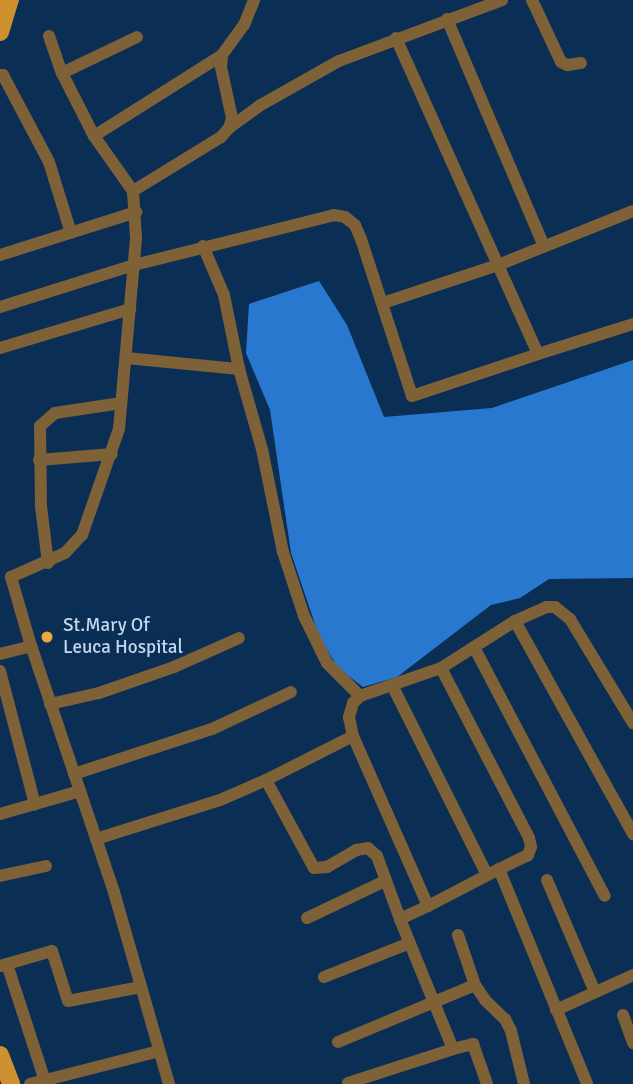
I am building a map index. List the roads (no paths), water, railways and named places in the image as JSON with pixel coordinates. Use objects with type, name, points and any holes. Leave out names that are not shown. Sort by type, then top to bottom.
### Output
[{"type":"main road","points":[[0,32],[9,0]]},
{"type":"main road","points":[[0,1055],[11,1084]]},
{"type":"street","points":[[94,136],[222,55],[244,25],[254,0]]},
{"type":"street","points":[[133,191],[221,137],[229,128],[306,78],[339,61],[396,38],[502,0]]},
{"type":"street","points":[[532,0],[562,62],[567,65],[581,63]]},
{"type":"street","points":[[447,19],[544,246]]},
{"type":"street","points":[[49,36],[62,73],[94,136],[133,191],[136,212],[134,265],[119,429],[82,535],[65,554],[6,579],[96,839],[169,1084]]},
{"type":"street","points":[[62,73],[136,37]]},
{"type":"street","points":[[396,38],[538,354]]},
{"type":"street","points":[[222,55],[232,118],[229,128]]},
{"type":"street","points":[[0,75],[3,75],[49,162],[71,233]]},
{"type":"street","points":[[383,303],[498,265],[633,211]]},
{"type":"street","points":[[0,255],[136,212]]},
{"type":"street","points":[[0,307],[134,265],[334,215],[345,217],[355,225],[412,397],[633,324]]},
{"type":"street","points":[[203,246],[224,295],[239,369],[262,449],[283,552],[304,615],[327,663],[360,696]]},
{"type":"street","points":[[0,348],[130,309]]},
{"type":"street","points":[[126,358],[239,369]]},
{"type":"street","points":[[48,563],[39,460],[40,426],[46,418],[70,409],[121,403]]},
{"type":"street","points":[[39,460],[112,454]]},
{"type":"street","points":[[428,906],[353,736],[349,717],[353,703],[360,696],[393,687],[441,668],[515,621],[546,607],[555,607],[564,613],[612,684],[633,723]]},
{"type":"street","points":[[515,621],[632,829]]},
{"type":"street","points":[[50,704],[99,694],[174,667],[239,638]]},
{"type":"street","points":[[0,654],[30,646]]},
{"type":"street","points":[[474,647],[533,764],[605,896]]},
{"type":"street","points":[[400,919],[528,855],[531,847],[529,838],[441,668]]},
{"type":"street","points":[[0,671],[35,804]]},
{"type":"street","points":[[393,687],[493,872],[587,1084]]},
{"type":"street","points":[[74,774],[212,729],[291,692]]},
{"type":"street","points":[[96,839],[220,800],[267,780],[353,736]]},
{"type":"street","points":[[267,780],[314,868],[327,867],[356,850],[368,848],[377,856],[453,1049]]},
{"type":"street","points":[[0,814],[80,792]]},
{"type":"street","points":[[0,876],[46,866]]},
{"type":"street","points":[[547,880],[595,992]]},
{"type":"street","points":[[307,918],[385,881]]},
{"type":"street","points":[[458,935],[475,985],[485,1000],[505,1019],[524,1084]]},
{"type":"street","points":[[324,977],[410,943]]},
{"type":"street","points":[[45,1081],[3,965],[52,951],[68,1001],[141,987]]},
{"type":"street","points":[[556,1010],[633,975]]},
{"type":"street","points":[[338,1042],[433,1000],[475,985]]},
{"type":"street","points":[[623,1015],[633,1043]]},
{"type":"street","points":[[348,1083],[474,1044],[487,1084]]},
{"type":"street","points":[[30,1084],[159,1051]]},
{"type":"water","points":[[319,281],[347,325],[384,417],[492,408],[633,360],[633,578],[549,579],[520,598],[491,605],[397,677],[363,687],[338,668],[319,636],[291,553],[270,410],[246,353],[249,304]]},
{"type":"place","name":"St.Mary Of Leuca Hospital","points":[[47,637]]}]
